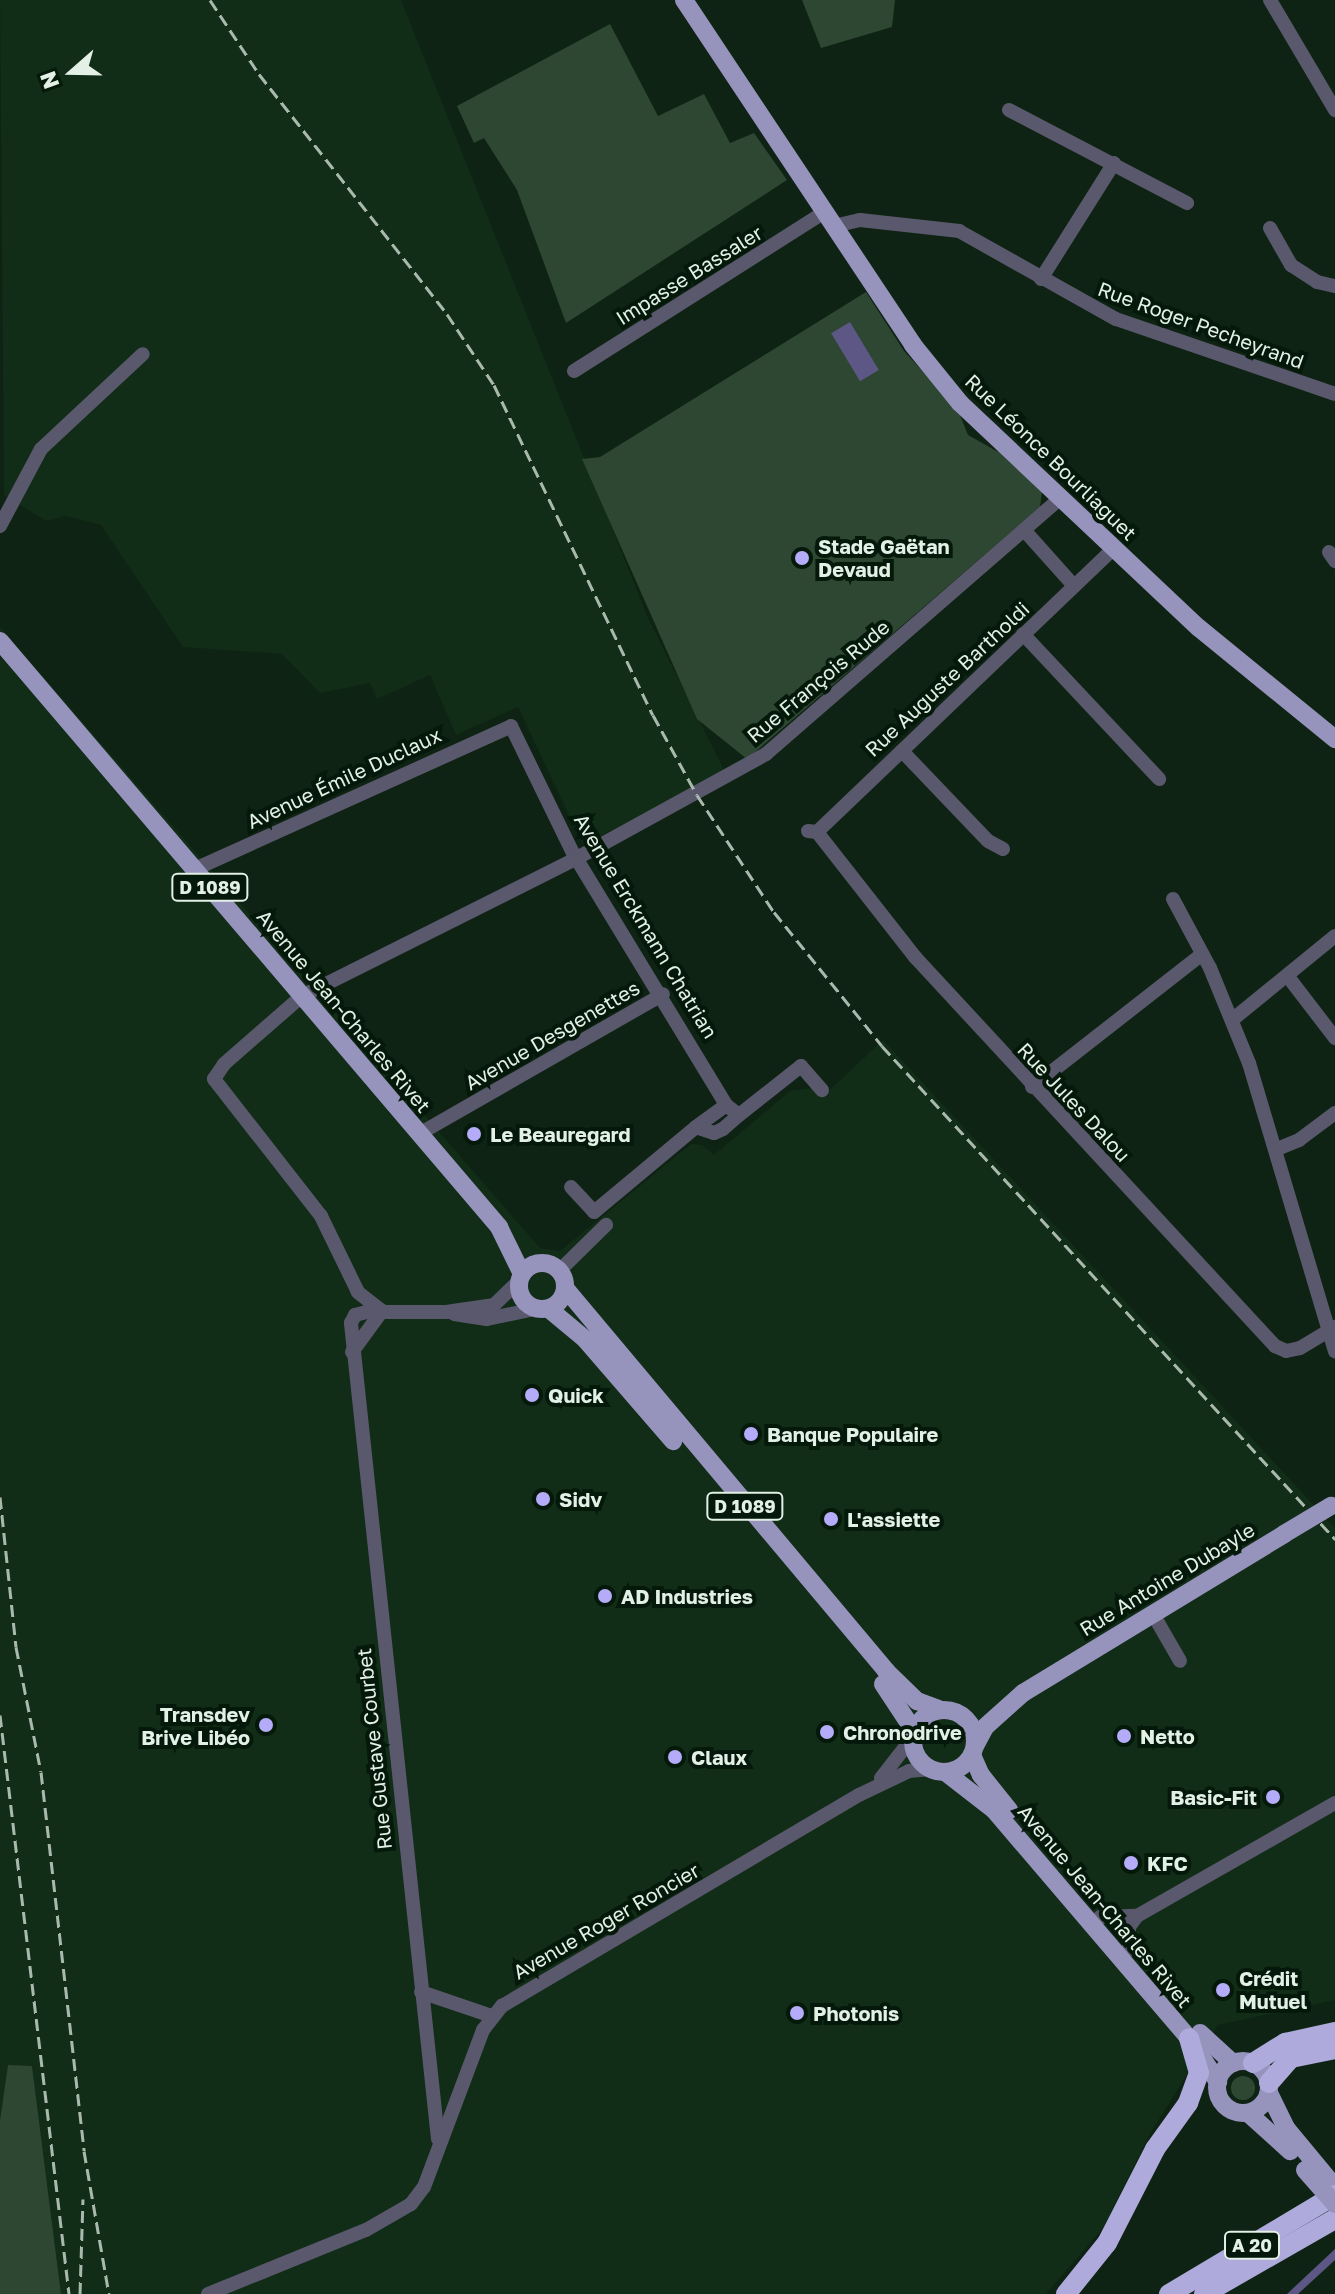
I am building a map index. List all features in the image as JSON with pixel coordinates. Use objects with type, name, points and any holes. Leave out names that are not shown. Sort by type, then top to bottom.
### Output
[{"type":"highway","points":[[1243,2063],[1285,2043],[1335,2032]]},
{"type":"highway","points":[[1066,2294],[1107,2243],[1155,2149],[1188,2103],[1199,2073],[1189,2038]]},
{"type":"highway","points":[[1269,2088],[1291,2058],[1335,2049]]},
{"type":"highway","name":"A 20","points":[[1169,2294],[1335,2195]]},
{"type":"highway","name":"A 20","points":[[1204,2294],[1335,2219]]},
{"type":"main road","name":"Rue Léonce Bourliaguet","points":[[684,0],[913,345],[960,403],[1113,549],[1239,662],[1335,739]]},
{"type":"main road","name":"Avenue Jean-Charles Rivet","points":[[0,641],[499,1227],[557,1274],[886,1671],[917,1701],[939,1709]]},
{"type":"main road","name":"Rue Léonce Bourliaguet","points":[[1239,662],[1254,682],[1335,752]]},
{"type":"main road","name":"Avenue Jean-Charles Rivet","points":[[499,1227],[520,1277],[523,1301],[542,1309]]},
{"type":"main road","points":[[520,1277],[527,1266],[557,1274],[542,1309]]},
{"type":"main road","name":"D 1089","points":[[542,1309],[601,1356],[875,1674],[913,1734]]},
{"type":"main road","name":"Rue Antoine Dubayle","points":[[964,1716],[1023,1693],[1333,1505]]},
{"type":"main road","name":"Rue Antoine Dubayle","points":[[974,1751],[985,1727],[1023,1693]]},
{"type":"main road","points":[[939,1709],[964,1716],[973,1728],[974,1751],[961,1767],[938,1770],[915,1753],[913,1734],[922,1718],[939,1709]]},
{"type":"main road","name":"Avenue Jean-Charles Rivet","points":[[974,1751],[994,1793],[1100,1917],[1213,2048],[1243,2063]]},
{"type":"main road","name":"Avenue Jean-Charles Rivet","points":[[938,1770],[994,1810],[1189,2038],[1218,2082]]},
{"type":"main road","points":[[1335,2187],[1310,2167],[1279,2137],[1248,2113],[1227,2108],[1218,2082],[1243,2063],[1269,2088],[1286,2128],[1310,2167],[1335,2204]]},
{"type":"main road","points":[[1248,2113],[1261,2106],[1269,2088]]},
{"type":"street","points":[[1270,0],[1335,110]]},
{"type":"street","points":[[1009,110],[1187,203]]},
{"type":"street","points":[[1041,279],[1114,163]]},
{"type":"street","name":"Rue Roger Pecheyrand","points":[[830,220],[860,220],[959,231],[1116,319],[1335,394]]},
{"type":"street","name":"Impasse Bassaler","points":[[574,371],[830,220]]},
{"type":"street","points":[[1270,228],[1291,265],[1317,282],[1335,286]]},
{"type":"street","points":[[0,526],[41,449],[143,354]]},
{"type":"street","name":"Rue François Rude","points":[[340,1260],[321,1216],[214,1079],[224,1064],[302,996],[577,858],[766,754],[1061,498]]},
{"type":"street","points":[[1024,530],[1074,586]]},
{"type":"street","name":"Rue Auguste Bartholdi","points":[[812,832],[902,751],[1113,549]]},
{"type":"street","points":[[1023,634],[1159,779]]},
{"type":"street","name":"Avenue Erckmann Chatrian","points":[[511,726],[577,858],[663,994],[726,1105]]},
{"type":"street","name":"Avenue Émile Duclaux","points":[[195,869],[511,726]]},
{"type":"street","points":[[902,751],[988,841],[1003,849]]},
{"type":"street","name":"Rue Jules Dalou","points":[[812,832],[915,957],[1032,1087],[1275,1346],[1286,1351],[1300,1348],[1332,1329]]},
{"type":"street","points":[[1173,899],[1232,1020],[1277,1149],[1332,1329],[1335,1351]]},
{"type":"street","points":[[1232,1020],[1289,978],[1293,966],[1335,936]]},
{"type":"street","points":[[1032,1087],[1202,954]]},
{"type":"street","points":[[1289,978],[1335,1038]]},
{"type":"street","name":"Avenue Desgenettes","points":[[419,1134],[663,994]]},
{"type":"street","points":[[696,1127],[714,1133],[801,1066],[822,1090]]},
{"type":"street","points":[[571,1187],[594,1212],[726,1105],[739,1115]]},
{"type":"street","points":[[1277,1149],[1299,1140],[1335,1113]]},
{"type":"street","points":[[557,1274],[606,1225]]},
{"type":"street","points":[[340,1260],[354,1310],[446,1312],[487,1319],[542,1309]]},
{"type":"street","points":[[340,1260],[358,1292],[382,1311]]},
{"type":"street","points":[[446,1312],[494,1305],[520,1277]]},
{"type":"street","name":"Rue Gustave Courbet","points":[[354,1310],[355,1334],[351,1354],[438,2139]]},
{"type":"street","points":[[355,1334],[382,1311]]},
{"type":"street","points":[[1153,1614],[1180,1661]]},
{"type":"street","name":"Avenue Roger Roncier","points":[[859,1795],[901,1759],[913,1734]]},
{"type":"street","name":"Avenue Roger Roncier","points":[[492,2016],[859,1795],[909,1771],[938,1770]]},
{"type":"street","points":[[1129,1950],[1129,1927],[1137,1916],[1335,1803]]},
{"type":"street","points":[[1100,1917],[1137,1916]]},
{"type":"street","points":[[208,2294],[392,2218],[424,2187],[438,2139],[492,2016],[421,1992]]},
{"type":"shaded area","points":[[0,0],[401,0],[648,618],[725,772],[583,845],[518,707],[456,735],[430,675],[377,699],[370,683],[320,693],[282,654],[183,647],[101,525],[65,516],[46,521],[4,495]]},
{"type":"shaded area","points":[[802,0],[895,0],[892,27],[821,48]]},
{"type":"shaded area","points":[[610,24],[658,116],[704,94],[730,143],[754,133],[787,180],[566,323],[517,190],[484,138],[474,143],[457,106]]},
{"type":"shaded area","name":"Stade Gaëtan Devaud","points":[[866,292],[904,351],[958,410],[968,435],[1000,453],[1042,492],[1040,507],[747,759],[697,719],[582,459],[600,457]]},
{"type":"shaded area","points":[[850,322],[879,370],[860,381],[831,333]]},
{"type":"shaded area","points":[[0,627],[540,1248],[560,1251],[691,1144],[702,1145],[714,1155],[790,1091],[812,1088],[821,1098],[883,1040],[1335,1528],[1335,2000],[1218,2025],[1151,2132],[1103,2228],[1046,2294],[61,2294],[32,2066],[8,2066],[0,2120]]},
{"type":"shaded area","points":[[8,2065],[32,2066],[61,2294],[0,2294],[0,2120]]},
{"type":"shaded area","points":[[1243,2076],[1251,2080],[1255,2088],[1251,2096],[1243,2100],[1235,2096],[1231,2088],[1235,2080]]},
{"type":"shaded area","points":[[1335,2249],[1335,2260],[1298,2294],[1287,2294]]},
{"type":"railway","points":[[210,0],[259,74],[447,314],[494,385],[653,715],[697,795],[774,912],[882,1046],[1335,1539]]},
{"type":"railway","points":[[0,1497],[16,1647],[41,1772],[84,2151],[109,2294]]},
{"type":"railway","points":[[0,1715],[69,2294]]},
{"type":"railway","points":[[80,2294],[83,2199]]},
{"type":"place","name":"Stade Gaëtan Devaud","points":[[802,558]]},
{"type":"place","name":"Le Beauregard","points":[[474,1134]]},
{"type":"place","name":"Quick","points":[[532,1395]]},
{"type":"place","name":"Banque Populaire","points":[[751,1434]]},
{"type":"place","name":"Sidv","points":[[543,1499]]},
{"type":"place","name":"L'assiette","points":[[831,1519]]},
{"type":"place","name":"AD Industries","points":[[605,1596]]},
{"type":"place","name":"Transdev Brive Libéo","points":[[266,1725]]},
{"type":"place","name":"Chronodrive","points":[[827,1732]]},
{"type":"place","name":"Netto","points":[[1124,1736]]},
{"type":"place","name":"Claux","points":[[675,1757]]},
{"type":"place","name":"Basic-Fit","points":[[1273,1797]]},
{"type":"place","name":"KFC","points":[[1131,1863]]},
{"type":"place","name":"Crédit Mutuel","points":[[1223,1990]]},
{"type":"place","name":"Photonis","points":[[797,2013]]}]
